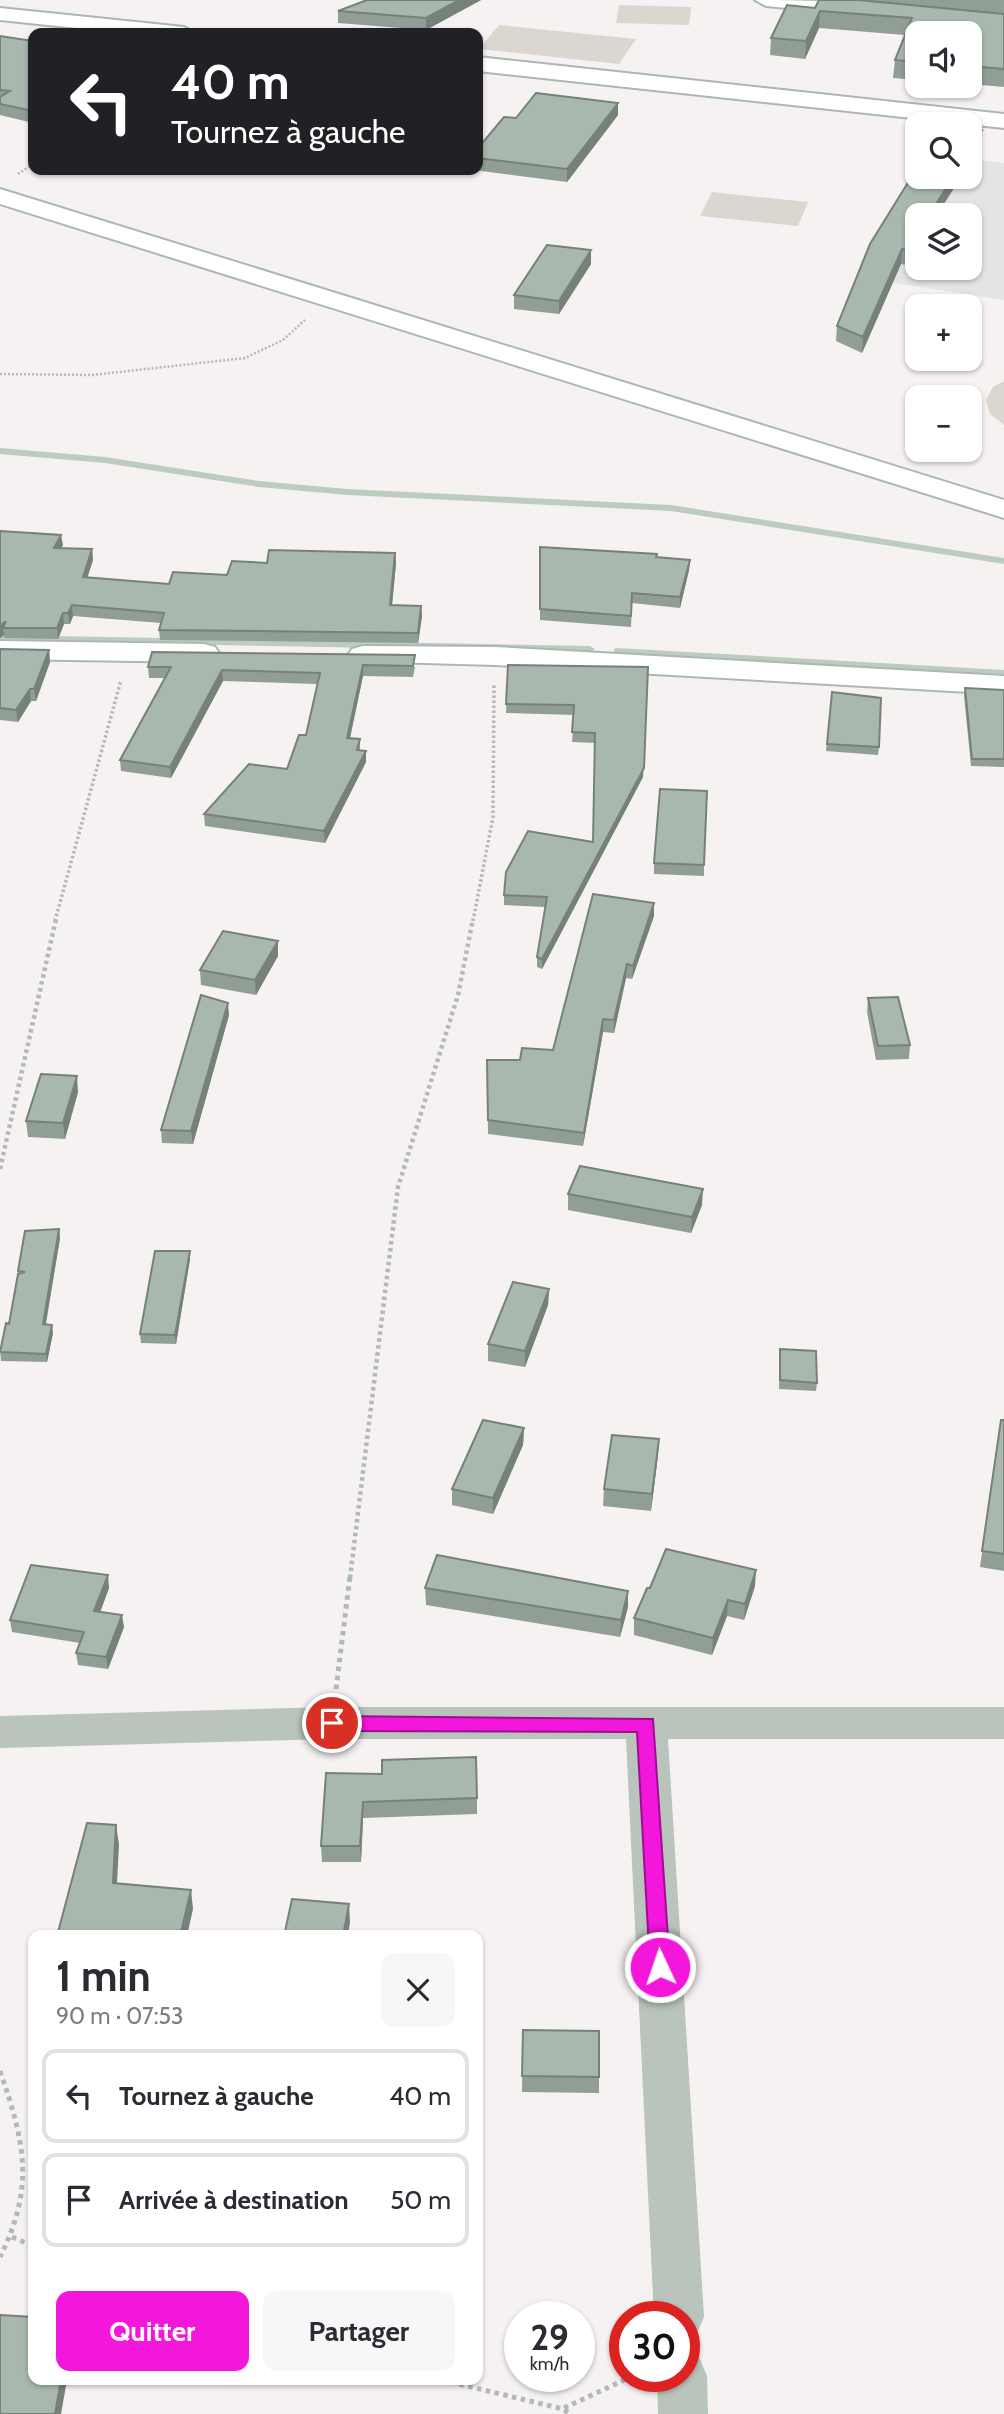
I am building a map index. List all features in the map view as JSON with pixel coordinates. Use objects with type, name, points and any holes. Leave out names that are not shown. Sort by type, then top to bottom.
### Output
[{"type":"street","points":[[766,0],[885,12]]},
{"type":"street","points":[[0,14],[136,28]]},
{"type":"street","points":[[0,26],[28,29]]},
{"type":"street","points":[[483,65],[1004,121]]},
{"type":"street","points":[[483,81],[905,127]]},
{"type":"street","points":[[982,135],[1004,138]]},
{"type":"street","points":[[0,196],[1004,509]]},
{"type":"street","points":[[0,650],[237,654]]},
{"type":"street","points":[[332,654],[495,656],[1004,685]]},
{"type":"street","points":[[0,1732],[332,1723],[1004,1723]]},
{"type":"street","points":[[646,1724],[678,2301]]},
{"type":"street","points":[[682,2392],[683,2414]]},
{"type":"path","points":[[0,374],[92,375],[245,358],[284,340],[328,298]]},
{"type":"path","points":[[0,1169],[52,932],[128,652]]},
{"type":"path","points":[[332,1723],[398,1187],[458,995],[493,817],[495,656]]},
{"type":"path","points":[[0,2071],[22,2134],[27,2180],[12,2237],[0,2258]]},
{"type":"path","points":[[12,2237],[28,2244]]},
{"type":"path","points":[[463,2385],[563,2409],[570,2414]]},
{"type":"path","points":[[563,2409],[609,2387]]},
{"type":"shaded area","points":[[619,5],[691,7],[689,25],[616,23]]},
{"type":"shaded area","points":[[499,25],[636,39],[619,64],[483,49],[483,44]]},
{"type":"shaded area","points":[[982,160],[1004,163],[1004,300],[982,297],[982,294],[965,294],[862,278],[905,207],[905,280],[982,280],[982,203],[907,203],[916,189],[982,189]]},
{"type":"shaded area","points":[[712,192],[808,202],[798,226],[700,216]]},
{"type":"shaded area","points":[[1004,381],[1004,425],[990,414],[986,400],[993,387]]},
{"type":"building","points":[[367,0],[459,0],[426,18],[338,11]]},
{"type":"building","points":[[819,0],[858,0],[1004,14],[1004,69],[982,67],[982,21],[911,21],[912,18],[820,11],[806,41],[771,38],[787,5],[815,8]]},
{"type":"building","points":[[905,35],[905,61],[895,60]]},
{"type":"building","points":[[0,36],[28,40],[28,110],[0,104],[0,97],[10,91],[0,90]]},
{"type":"building","points":[[536,93],[618,103],[567,169],[483,159],[483,142],[504,117],[516,118]]},
{"type":"building","points":[[905,187],[945,189],[937,203],[905,203],[905,250],[902,249],[863,337],[837,326],[870,244]]},
{"type":"building","points":[[547,245],[591,250],[559,301],[514,295]]},
{"type":"building","points":[[0,531],[61,535],[54,548],[92,549],[83,577],[169,584],[173,572],[227,575],[232,561],[267,563],[269,550],[395,553],[390,605],[421,606],[418,633],[159,630],[164,613],[72,605],[68,613],[63,613],[57,628],[3,628],[6,621],[0,626]]},
{"type":"building","points":[[540,547],[657,554],[656,557],[690,560],[680,597],[632,593],[631,616],[540,609]]},
{"type":"building","points":[[0,649],[49,650],[34,689],[30,689],[16,710],[0,708]]},
{"type":"building","points":[[152,652],[415,655],[413,666],[363,665],[347,738],[360,739],[357,750],[366,751],[324,831],[204,814],[249,764],[287,769],[299,735],[306,735],[320,673],[222,670],[170,767],[120,760],[171,667],[148,667]]},
{"type":"building","points":[[508,665],[648,667],[644,768],[542,959],[537,957],[547,897],[504,895],[506,872],[528,831],[593,842],[595,733],[572,732],[574,705],[506,704]]},
{"type":"building","points":[[965,688],[1004,690],[1004,759],[972,759]]},
{"type":"building","points":[[832,692],[881,698],[879,747],[827,744]]},
{"type":"building","points":[[660,789],[707,791],[704,865],[654,863]]},
{"type":"building","points":[[593,894],[654,903],[633,966],[627,964],[614,1020],[603,1019],[584,1133],[488,1120],[487,1060],[520,1060],[522,1048],[553,1050]]},
{"type":"building","points":[[223,931],[278,941],[255,980],[200,970]]},
{"type":"building","points":[[201,995],[228,1003],[191,1131],[161,1130]]},
{"type":"building","points":[[898,997],[910,1045],[878,1046],[868,998]]},
{"type":"building","points":[[41,1074],[77,1076],[63,1123],[26,1121]]},
{"type":"building","points":[[580,1166],[703,1189],[692,1217],[568,1194]]},
{"type":"building","points":[[59,1229],[43,1324],[52,1325],[46,1354],[0,1352],[6,1323],[9,1324],[18,1274],[25,1272],[18,1271],[25,1231]]},
{"type":"building","points":[[155,1251],[190,1251],[175,1335],[140,1334]]},
{"type":"building","points":[[513,1282],[549,1289],[525,1351],[488,1344]]},
{"type":"building","points":[[780,1349],[816,1351],[817,1383],[780,1380]]},
{"type":"building","points":[[483,1420],[524,1428],[493,1498],[452,1489]]},
{"type":"building","points":[[1001,1420],[1004,1420],[1004,1554],[982,1551]]},
{"type":"building","points":[[612,1435],[659,1439],[652,1494],[604,1489]]},
{"type":"building","points":[[666,1549],[756,1570],[745,1604],[728,1600],[713,1638],[634,1618]]},
{"type":"building","points":[[437,1555],[628,1591],[621,1620],[425,1588]]},
{"type":"building","points":[[31,1565],[108,1575],[94,1611],[122,1615],[106,1657],[76,1653],[84,1632],[10,1620]]},
{"type":"building","points":[[476,1757],[477,1798],[363,1802],[360,1846],[321,1846],[326,1773],[382,1774],[382,1760]]},
{"type":"building","points":[[87,1823],[116,1825],[113,1883],[191,1890],[181,1930],[59,1930]]},
{"type":"building","points":[[292,1899],[349,1904],[344,1930],[285,1930]]},
{"type":"building","points":[[523,2030],[599,2031],[599,2077],[522,2076]]},
{"type":"building","points":[[0,2315],[28,2317],[28,2385],[60,2385],[55,2414],[0,2414]]},
{"type":"waterway","points":[[0,451],[105,460],[259,484],[347,492],[671,508],[1004,561]]},
{"type":"waterway","points":[[0,638],[590,649]]},
{"type":"waterway","points":[[617,651],[1004,673]]},
{"type":"route","points":[[332,1723],[646,1724],[660,1967]]}]
